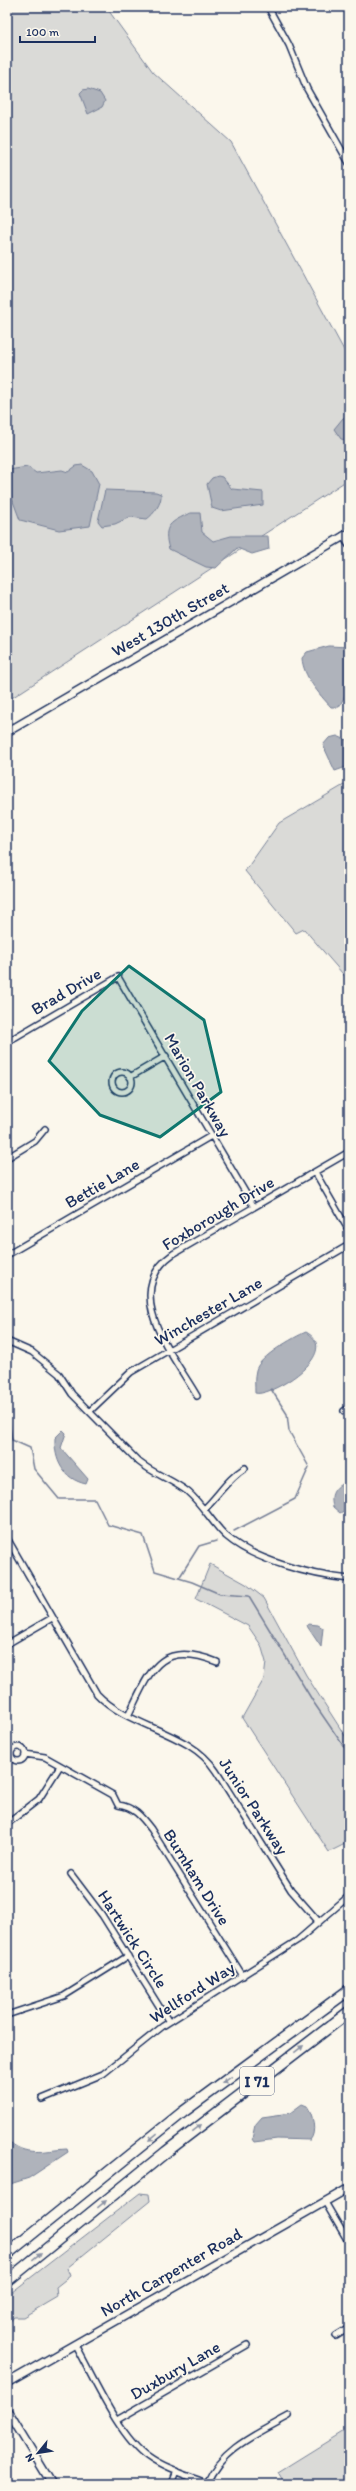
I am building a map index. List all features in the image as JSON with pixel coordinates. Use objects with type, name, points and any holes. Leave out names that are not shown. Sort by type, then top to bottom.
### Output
[{"type":"highway","name":"I 71","points":[[7,2254],[183,2112],[349,1990]]},
{"type":"highway","name":"I 71","points":[[7,2281],[178,2143],[349,2012]]},
{"type":"street","points":[[268,7],[289,45],[310,95],[349,163]]},
{"type":"street","points":[[347,534],[349,544]]},
{"type":"street","name":"West 130th Street","points":[[7,732],[347,534]]},
{"type":"street","name":"Brad Drive","points":[[7,1042],[118,976]]},
{"type":"street","name":"Marion Parkway","points":[[118,976],[254,1207]]},
{"type":"street","points":[[130,1077],[166,1056]]},
{"type":"street","points":[[7,1158],[35,1141],[45,1129]]},
{"type":"street","name":"Bettie Lane","points":[[7,1255],[211,1136]]},
{"type":"street","name":"Foxborough Drive","points":[[197,1396],[155,1322],[150,1309],[150,1291],[157,1270],[173,1254],[349,1152]]},
{"type":"street","points":[[315,1172],[349,1231]]},
{"type":"street","name":"Winchester Lane","points":[[90,1411],[126,1375],[349,1245]]},
{"type":"street","points":[[7,1341],[39,1356],[58,1374],[72,1394],[139,1462],[186,1491],[204,1509],[226,1536],[246,1549],[297,1568],[349,1578]]},
{"type":"street","points":[[344,1411],[349,1408]]},
{"type":"street","points":[[204,1509],[234,1475],[245,1468]]},
{"type":"street","name":"Junior Parkway","points":[[7,1538],[95,1692],[110,1706],[192,1748],[209,1762],[293,1893],[319,1922]]},
{"type":"street","points":[[7,1644],[52,1618]]},
{"type":"street","points":[[128,1716],[150,1672],[164,1660],[180,1654],[190,1653],[217,1662]]},
{"type":"street","points":[[7,1824],[39,1799],[60,1766],[40,1755],[25,1754]]},
{"type":"street","name":"Burnham Drive","points":[[60,1766],[113,1795],[118,1805],[133,1809],[147,1824],[243,1976]]},
{"type":"street","name":"Hartwick Circle","points":[[70,1874],[99,1910],[169,2022]]},
{"type":"street","name":"Wellford Way","points":[[42,2099],[103,2074],[169,2022],[295,1942],[349,1896]]},
{"type":"street","points":[[7,2015],[64,1996],[128,1956]]},
{"type":"street","name":"North Carpenter Road","points":[[7,2383],[75,2346],[349,2188]]},
{"type":"street","points":[[325,2202],[349,2243]]},
{"type":"street","points":[[336,2336],[349,2328]]},
{"type":"street","name":"Duxbury Lane","points":[[117,2420],[247,2345]]},
{"type":"street","points":[[75,2346],[129,2439],[143,2453],[176,2471],[208,2484],[216,2466],[227,2453],[289,2416]]},
{"type":"street","points":[[7,2410],[52,2484]]},
{"type":"street","points":[[171,2484],[176,2471]]},
{"type":"highlighted area","points":[[129,966],[204,1020],[221,1092],[160,1137],[100,1115],[49,1061],[82,1011]]},
{"type":"shaded area","points":[[7,7],[106,7],[153,72],[231,142],[346,354],[349,353],[349,479],[7,701]]},
{"type":"shaded area","points":[[88,89],[100,93],[105,101],[102,107],[88,114],[80,93],[83,90]]},
{"type":"shaded area","points":[[349,416],[349,437],[346,440],[341,439],[334,429],[343,418]]},
{"type":"shaded area","points":[[82,465],[92,471],[99,484],[90,526],[59,530],[20,520],[8,488],[8,470],[28,467],[36,473],[62,470],[68,472],[76,466]]},
{"type":"shaded area","points":[[218,476],[222,477],[232,489],[263,492],[263,505],[221,511],[212,508],[207,484],[212,478]]},
{"type":"shaded area","points":[[105,490],[156,492],[161,494],[161,497],[157,508],[147,519],[130,517],[115,524],[102,526],[98,521]]},
{"type":"shaded area","points":[[190,513],[200,513],[202,532],[213,541],[231,536],[268,536],[269,549],[252,554],[237,548],[216,568],[206,567],[169,549],[167,535],[170,525]]},
{"type":"shaded area","points":[[329,646],[349,647],[349,688],[339,707],[331,707],[308,678],[303,665],[302,658],[307,652]]},
{"type":"shaded area","points":[[337,736],[349,741],[349,766],[335,771],[323,745],[329,738]]},
{"type":"shaded area","points":[[349,782],[349,981],[304,929],[296,933],[245,871],[279,823]]},
{"type":"shaded area","points":[[306,1332],[315,1341],[316,1351],[311,1362],[288,1381],[275,1389],[263,1393],[255,1393],[256,1370],[263,1359],[278,1348]]},
{"type":"shaded area","points":[[63,1430],[66,1433],[61,1448],[88,1479],[86,1484],[71,1478],[58,1461],[55,1438]]},
{"type":"shaded area","points":[[349,1480],[349,1508],[340,1513],[333,1507],[333,1493],[337,1487]]},
{"type":"shaded area","points":[[210,1564],[246,1584],[264,1598],[306,1675],[349,1742],[349,1842],[329,1852],[242,1718],[264,1679],[266,1662],[261,1645],[248,1626],[196,1599]]},
{"type":"shaded area","points":[[308,1624],[318,1625],[323,1628],[321,1647],[307,1626]]},
{"type":"shaded area","points":[[302,2104],[307,2106],[312,2118],[314,2128],[310,2140],[277,2139],[254,2142],[252,2139],[255,2125],[262,2117],[290,2113]]},
{"type":"shaded area","points":[[7,2139],[20,2149],[28,2151],[35,2152],[67,2149],[68,2152],[29,2178],[7,2185]]},
{"type":"shaded area","points":[[140,2193],[149,2194],[150,2201],[67,2268],[70,2276],[56,2287],[57,2297],[23,2317],[14,2317],[7,2325],[7,2296]]},
{"type":"shaded area","points":[[349,2428],[349,2484],[285,2484],[278,2472]]},
{"type":"waterway","points":[[234,1531],[295,1499],[309,1467],[289,1431],[287,1414],[271,1389]]},
{"type":"waterway","points":[[7,1406],[12,1440],[30,1448],[34,1469],[59,1499],[95,1499],[108,1525],[143,1535],[155,1571],[192,1582],[220,1594],[249,1596],[314,1703],[349,1754]]},
{"type":"waterway","points":[[179,1578],[199,1546],[216,1541]]}]
